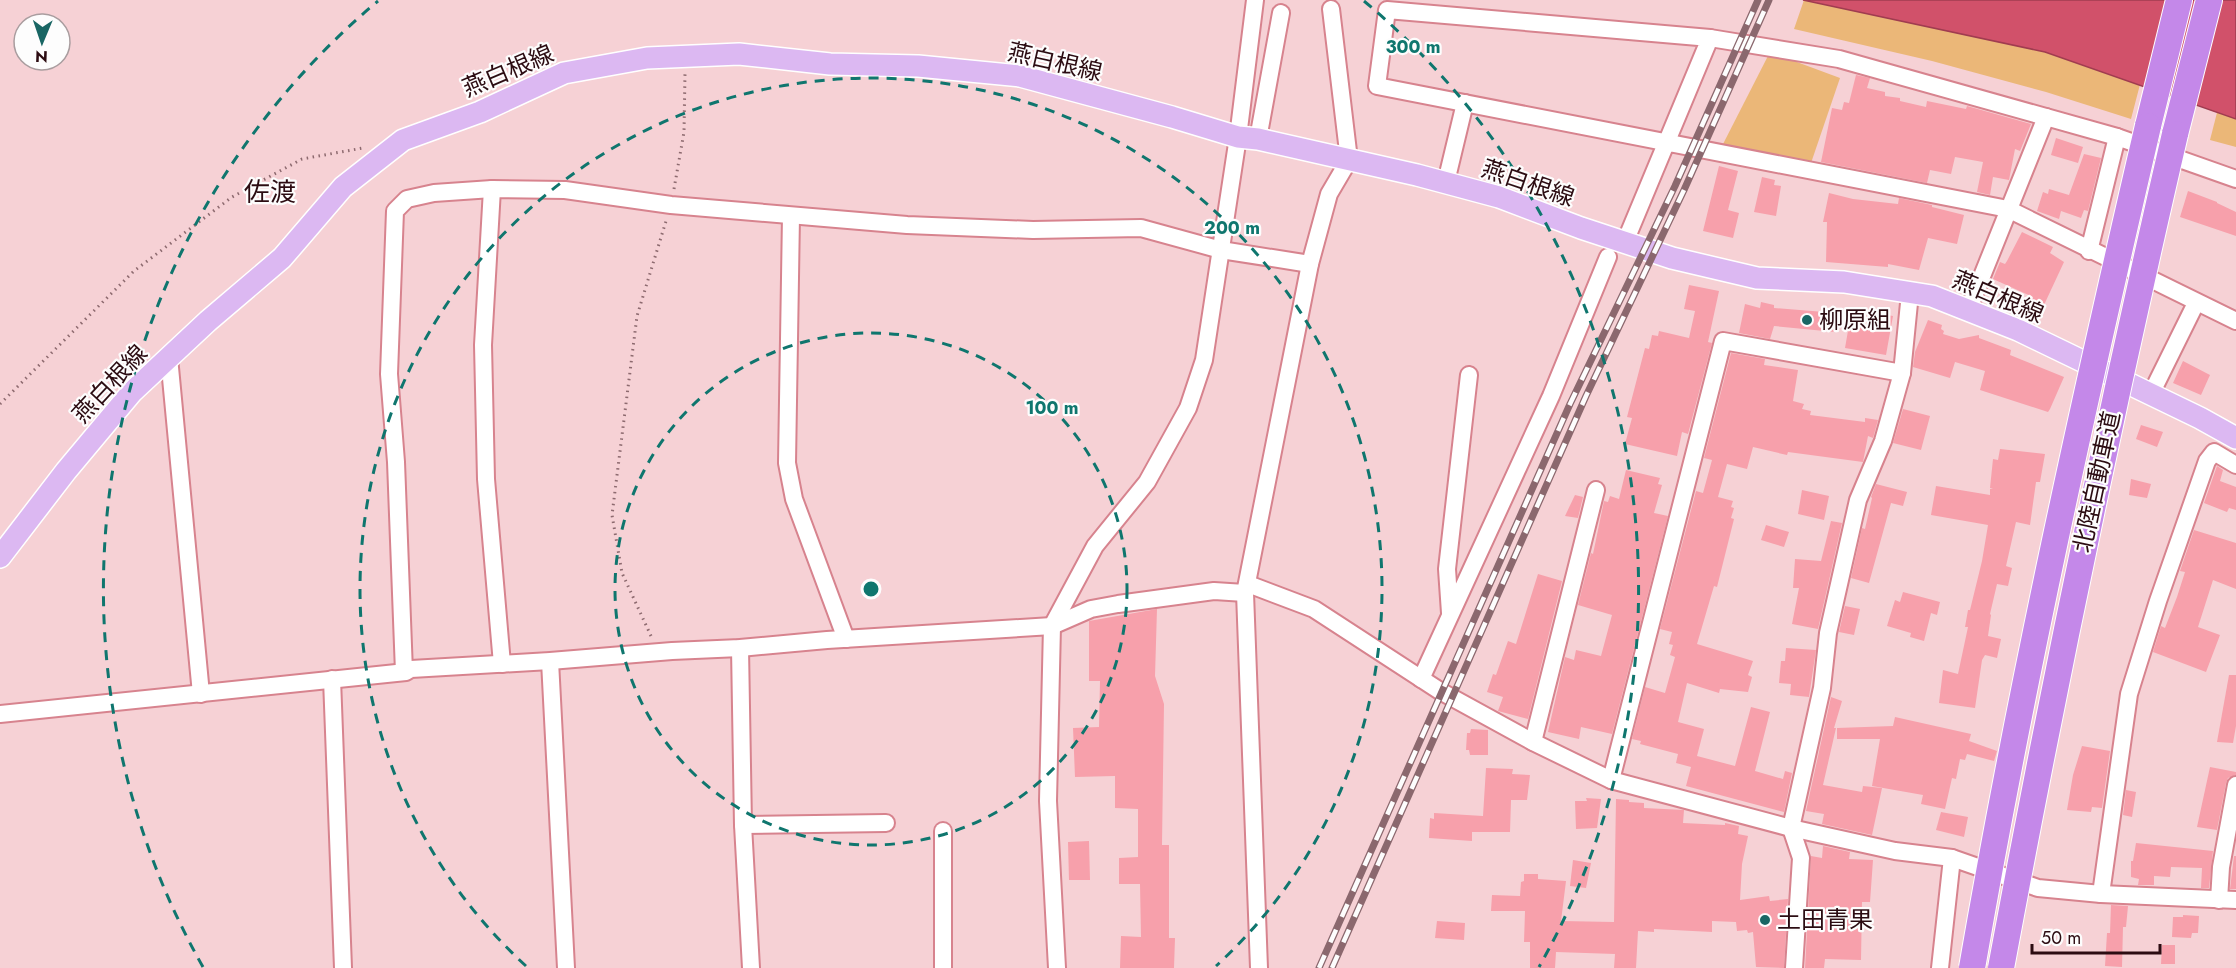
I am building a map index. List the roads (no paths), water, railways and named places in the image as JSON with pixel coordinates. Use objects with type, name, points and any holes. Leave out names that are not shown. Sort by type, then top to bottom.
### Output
[{"type":"highway","name":"北陸自動車道","points":[[1972,968],[2003,788],[2055,538],[2113,274],[2179,0]]},
{"type":"highway","name":"北陸自動車道","points":[[2001,968],[2083,541],[2138,293],[2209,0]]},
{"type":"main road","name":"燕白根線","points":[[0,557],[66,471],[132,392],[207,321],[282,258],[343,187],[403,140],[480,112],[564,73],[647,58],[739,54],[830,64],[918,66],[1020,76],[1248,138],[1446,182],[1499,197],[1581,228],[1672,258],[1757,278],[1844,282],[1932,296],[2018,330],[2200,418],[2236,438]]},
{"type":"street","points":[[1248,138],[1254,6]]},
{"type":"street","points":[[1259,968],[1247,589],[1310,264],[1329,194],[1349,160],[1330,9]]},
{"type":"street","points":[[2236,179],[2117,137],[1839,59],[1710,38],[1387,10],[1377,86],[2008,209],[2236,321]]},
{"type":"street","points":[[1057,968],[1048,801],[1052,626],[1095,546],[1147,482],[1188,408],[1204,360],[1221,250],[1281,13]]},
{"type":"street","points":[[1624,242],[1710,38]]},
{"type":"street","points":[[1446,182],[1465,103]]},
{"type":"street","points":[[1968,311],[2046,117]]},
{"type":"street","points":[[2090,250],[2117,137]]},
{"type":"street","points":[[404,672],[396,462],[389,374],[395,211],[407,199],[434,193],[492,189],[565,190],[671,205],[907,225],[1033,230],[1142,228],[1221,250],[1310,264]]},
{"type":"street","points":[[492,189],[483,345],[486,479],[502,664]]},
{"type":"street","points":[[791,216],[787,463],[794,498],[846,639]]},
{"type":"street","points":[[1421,679],[1551,396],[1608,257]]},
{"type":"street","points":[[1794,968],[1801,858],[1791,828],[1822,688],[1828,633],[1858,501],[1883,441],[1902,373],[1910,293]]},
{"type":"street","points":[[2151,394],[2196,303]]},
{"type":"street","points":[[1611,780],[1723,340],[1902,373]]},
{"type":"street","points":[[169,357],[201,694]]},
{"type":"street","points":[[1450,614],[1447,569],[1469,375]]},
{"type":"street","points":[[2101,894],[2129,694],[2158,601],[2207,461],[2214,452],[2236,465]]},
{"type":"street","points":[[1533,742],[1596,490]]},
{"type":"street","points":[[0,714],[404,672],[411,669],[1052,626],[1090,609],[1118,603],[1247,589],[1314,609],[1440,691],[1533,742],[1611,780],[1791,828],[1895,851],[1952,858],[2038,888],[2101,894],[2228,900],[2221,867],[2236,785]]},
{"type":"street","points":[[740,648],[743,825],[751,968]]},
{"type":"street","points":[[550,661],[566,968]]},
{"type":"street","points":[[332,679],[343,968]]},
{"type":"street","points":[[743,825],[886,823]]},
{"type":"street","points":[[943,831],[943,968]]},
{"type":"street","points":[[1940,968],[1952,858]]},
{"type":"railway","points":[[1319,968],[1570,404],[1675,186],[1758,0]]},
{"type":"railway","points":[[1332,968],[1586,396],[1684,190],[1769,0]]},
{"type":"place","name":"柳原組","points":[[1807,320]]},
{"type":"place","name":"土田青果","points":[[1765,920]]},
{"type":"district","name":"佐渡","points":[[270,192]]}]
